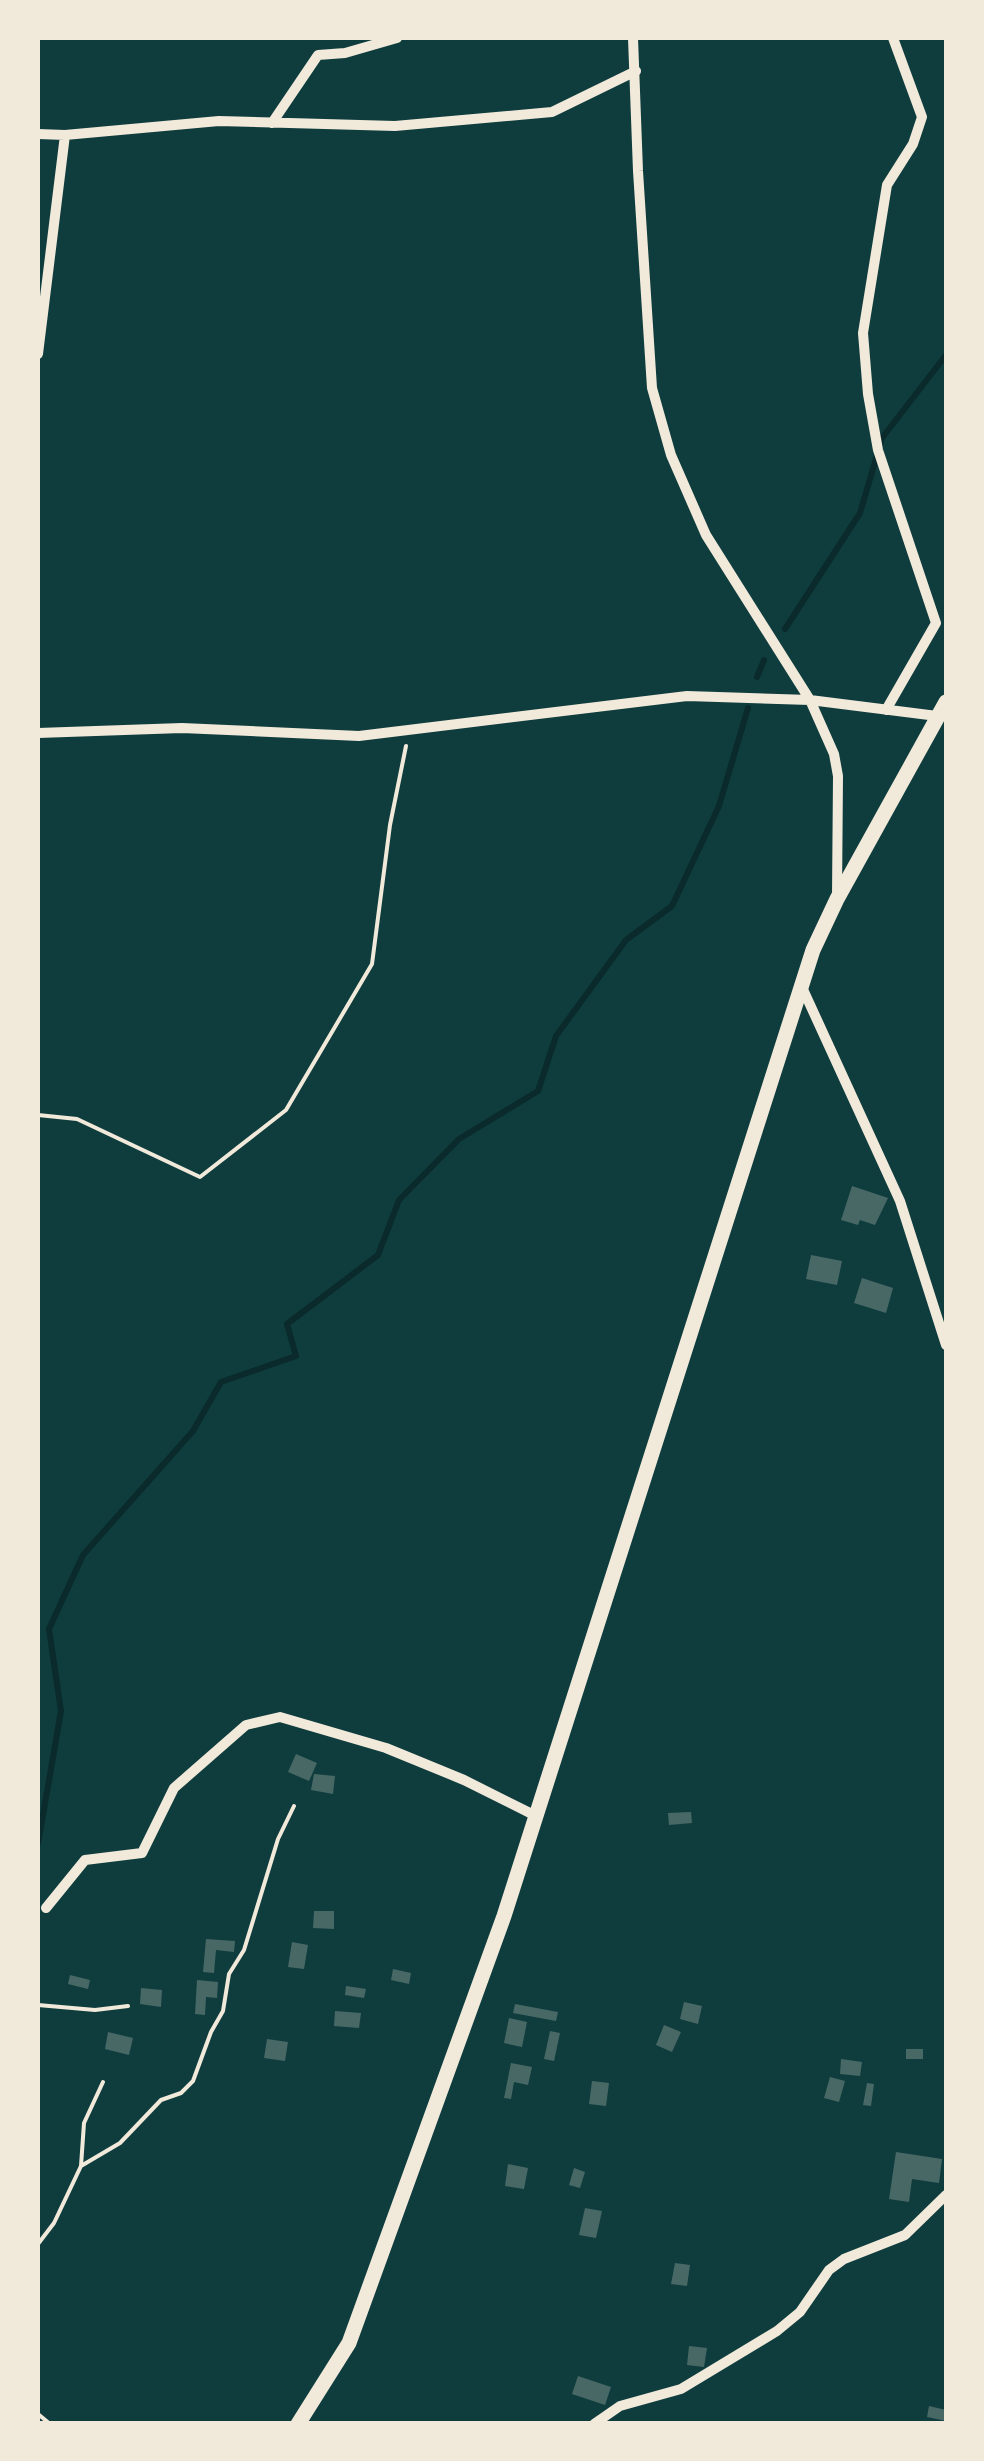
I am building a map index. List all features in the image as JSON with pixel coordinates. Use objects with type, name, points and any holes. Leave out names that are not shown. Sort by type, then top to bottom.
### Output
[{"type":"street","points":[[272,123],[318,55],[346,53],[397,38]]},
{"type":"street","points":[[633,38],[652,388],[671,455],[706,535],[810,700],[834,754],[838,776],[836,899]]},
{"type":"street","points":[[886,710],[936,622],[878,450],[864,348],[886,185],[912,144],[922,116],[893,38]]},
{"type":"street","points":[[38,134],[219,121],[395,126],[552,112],[636,71]]},
{"type":"street","points":[[38,354],[65,135]]},
{"type":"street","points":[[38,733],[182,728],[359,736],[686,696],[810,700],[937,716]]},
{"type":"street","points":[[298,2424],[349,2343],[504,1916],[813,950],[836,899],[946,702]]},
{"type":"street","points":[[802,985],[900,1201],[946,1345]]},
{"type":"street","points":[[46,1908],[85,1860],[142,1853],[174,1788],[246,1725],[280,1717],[386,1748],[464,1780],[536,1816]]},
{"type":"street","points":[[594,2424],[620,2406],[681,2389],[777,2331],[800,2312],[829,2270],[844,2259],[905,2235],[946,2195]]},
{"type":"path","points":[[38,1115],[77,1119],[200,1177],[286,1110],[372,964],[390,825],[410,730]]},
{"type":"path","points":[[81,2166],[120,2143],[161,2100],[181,2092],[193,2081],[223,2011],[230,1974],[249,1937],[278,1839],[294,1806]]},
{"type":"path","points":[[38,2004],[95,2010],[128,2006]]},
{"type":"path","points":[[38,2244],[54,2222],[81,2166],[84,2123],[103,2082]]},
{"type":"path","points":[[38,2414],[50,2424]]},
{"type":"building","points":[[852,1186],[888,1198],[875,1225],[841,1220]]},
{"type":"building","points":[[811,1255],[842,1261],[837,1285],[806,1279]]},
{"type":"building","points":[[862,1278],[893,1288],[886,1313],[854,1303]]},
{"type":"building","points":[[296,1754],[317,1763],[309,1781],[288,1772]]},
{"type":"building","points":[[314,1774],[335,1776],[333,1794],[311,1790]]},
{"type":"building","points":[[691,1812],[692,1823],[669,1825],[668,1813]]},
{"type":"building","points":[[314,1911],[334,1911],[334,1929],[313,1928]]},
{"type":"building","points":[[206,1939],[235,1941],[234,1952],[216,1950],[214,1973],[203,1972]]},
{"type":"building","points":[[292,1942],[308,1945],[304,1969],[288,1967]]},
{"type":"building","points":[[393,1969],[411,1973],[409,1984],[391,1980]]},
{"type":"building","points":[[70,1975],[90,1980],[88,1989],[68,1984]]},
{"type":"building","points":[[197,1980],[218,1982],[217,1998],[206,1997],[205,2015],[195,2014]]},
{"type":"building","points":[[346,1986],[366,1989],[364,1998],[345,1995]]},
{"type":"building","points":[[141,1988],[162,1990],[161,2007],[140,2004]]},
{"type":"building","points":[[684,2002],[702,2006],[698,2024],[680,2019]]},
{"type":"building","points":[[515,2004],[558,2012],[556,2021],[513,2013]]},
{"type":"building","points":[[335,2011],[361,2013],[359,2028],[334,2026]]},
{"type":"building","points":[[509,2018],[527,2022],[522,2047],[504,2043]]},
{"type":"building","points":[[664,2025],[681,2032],[672,2052],[656,2045]]},
{"type":"building","points":[[550,2031],[560,2033],[554,2061],[544,2059]]},
{"type":"building","points":[[108,2032],[133,2038],[129,2055],[105,2049]]},
{"type":"building","points":[[267,2039],[288,2042],[285,2061],[264,2058]]},
{"type":"building","points":[[906,2049],[923,2049],[923,2059],[906,2059]]},
{"type":"building","points":[[841,2059],[862,2062],[860,2076],[840,2074]]},
{"type":"building","points":[[511,2063],[532,2067],[528,2085],[514,2082],[511,2099],[504,2098]]},
{"type":"building","points":[[830,2077],[845,2081],[839,2102],[824,2098]]},
{"type":"building","points":[[592,2081],[609,2083],[606,2106],[589,2104]]},
{"type":"building","points":[[867,2083],[874,2084],[871,2106],[863,2105]]},
{"type":"building","points":[[896,2152],[942,2159],[939,2183],[912,2179],[909,2202],[889,2199]]},
{"type":"building","points":[[508,2164],[528,2168],[524,2189],[505,2186]]},
{"type":"building","points":[[574,2168],[585,2172],[580,2188],[569,2185]]},
{"type":"building","points":[[585,2208],[602,2211],[596,2238],[579,2235]]},
{"type":"building","points":[[675,2263],[690,2265],[687,2286],[671,2284]]},
{"type":"building","points":[[689,2346],[707,2348],[704,2367],[687,2365]]},
{"type":"building","points":[[578,2376],[611,2387],[605,2405],[572,2394]]},
{"type":"building","points":[[929,2406],[946,2410],[946,2421],[927,2417]]},
{"type":"waterway","points":[[785,629],[860,513],[882,438],[946,355]]},
{"type":"waterway","points":[[757,677],[764,660]]},
{"type":"waterway","points":[[38,1844],[61,1711],[49,1629],[83,1555],[193,1431],[221,1382],[296,1356],[287,1324],[378,1255],[399,1200],[459,1139],[538,1091],[556,1036],[626,940],[672,906],[719,806],[748,708]]}]
